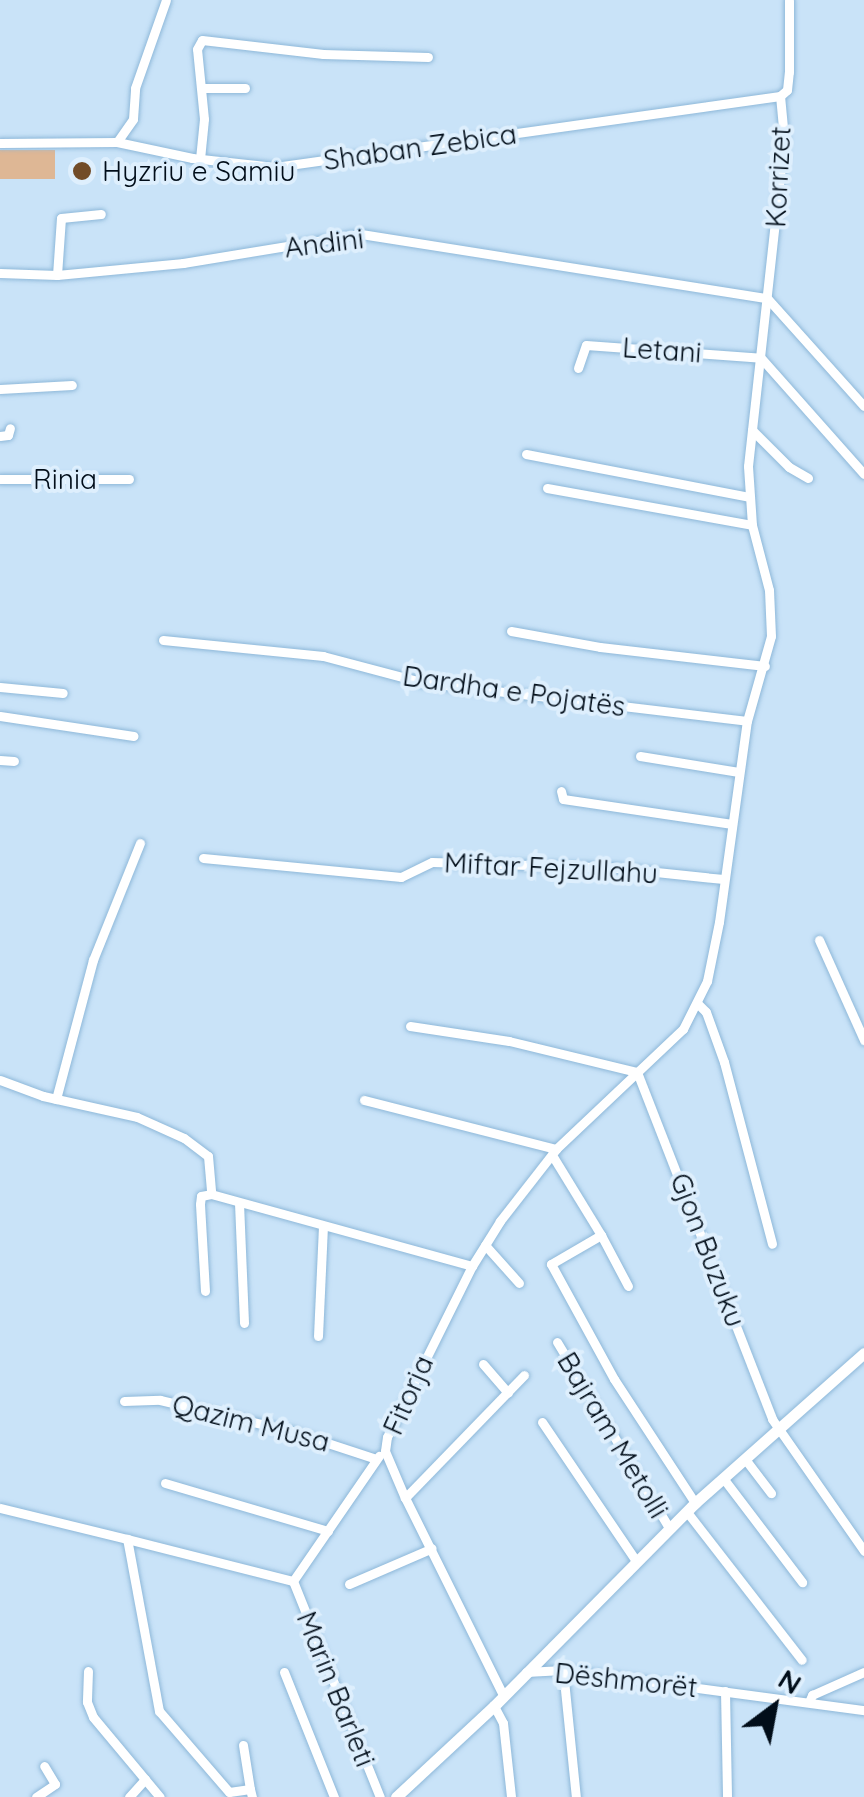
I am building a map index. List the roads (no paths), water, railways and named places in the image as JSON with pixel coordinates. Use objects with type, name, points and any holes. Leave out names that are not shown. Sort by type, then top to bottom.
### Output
[{"type":"main road","name":"Bajram Metolli","points":[[396,1797],[494,1706],[668,1528],[864,1353]]},
{"type":"street","points":[[117,142],[134,120],[135,88],[166,0]]},
{"type":"street","name":"Korrizet","points":[[747,721],[771,636],[769,590],[749,497],[752,430],[784,138],[780,96],[787,90],[789,72],[789,0]]},
{"type":"street","points":[[200,160],[204,133],[197,49],[202,40],[323,54],[428,57]]},
{"type":"street","points":[[202,88],[244,88]]},
{"type":"street","name":"Shaban Zebica","points":[[0,144],[117,142],[244,166],[299,165],[363,152],[432,147],[780,96]]},
{"type":"street","points":[[56,275],[61,218],[100,214]]},
{"type":"street","name":"Andini","points":[[0,273],[56,275],[183,263],[361,234],[767,298]]},
{"type":"street","points":[[767,298],[864,406]]},
{"type":"street","name":"Letani","points":[[578,368],[586,345],[761,358]]},
{"type":"street","points":[[761,358],[864,474]]},
{"type":"street","points":[[0,389],[72,385]]},
{"type":"street","name":"Rinia","points":[[0,436],[8,436],[10,428]]},
{"type":"street","points":[[752,430],[808,478]]},
{"type":"street","points":[[526,454],[749,497]]},
{"type":"street","name":"Rinia","points":[[0,479],[129,479]]},
{"type":"street","points":[[548,488],[752,525]]},
{"type":"street","points":[[511,631],[645,654],[765,666]]},
{"type":"street","name":"Dardha e Pojatës","points":[[163,640],[323,656],[421,682],[747,721]]},
{"type":"street","points":[[0,686],[63,692]]},
{"type":"street","points":[[0,716],[134,736]]},
{"type":"street","name":"Fitorja","points":[[503,1695],[385,1451],[417,1371],[485,1245],[554,1152],[684,1028],[698,1004],[712,959],[747,721]]},
{"type":"street","points":[[640,756],[739,772]]},
{"type":"street","points":[[0,760],[14,761]]},
{"type":"street","points":[[561,791],[564,798],[732,824]]},
{"type":"street","points":[[56,1099],[93,960],[140,843]]},
{"type":"street","name":"Miftar Fejzullahu","points":[[203,858],[401,877],[432,862],[618,868],[723,879]]},
{"type":"street","points":[[819,940],[864,1040]]},
{"type":"street","points":[[698,1004],[706,1012],[724,1062],[772,1244]]},
{"type":"street","points":[[410,1026],[510,1040],[637,1072]]},
{"type":"street","name":"Gjon Buzuku","points":[[637,1072],[779,1428],[864,1550]]},
{"type":"street","points":[[0,1080],[56,1099],[136,1117],[193,1144],[208,1156],[211,1194]]},
{"type":"street","points":[[364,1100],[554,1152],[628,1286]]},
{"type":"street","points":[[205,1292],[200,1204],[201,1196],[211,1194],[422,1249],[472,1266]]},
{"type":"street","points":[[239,1203],[244,1324]]},
{"type":"street","points":[[318,1336],[322,1226]]},
{"type":"street","points":[[601,1235],[551,1264],[552,1269],[691,1507]]},
{"type":"street","points":[[485,1245],[519,1283]]},
{"type":"street","name":"Bajram Metolli","points":[[556,1342],[668,1528]]},
{"type":"street","points":[[483,1364],[508,1393]]},
{"type":"street","points":[[405,1498],[524,1376]]},
{"type":"street","name":"Qazim Musa","points":[[124,1401],[160,1400],[292,1431],[376,1459]]},
{"type":"street","name":"Bajram Metolli","points":[[542,1422],[636,1562]]},
{"type":"street","points":[[0,1508],[293,1581],[385,1451]]},
{"type":"street","points":[[745,1459],[771,1494]]},
{"type":"street","points":[[722,1478],[802,1582]]},
{"type":"street","points":[[164,1483],[328,1531]]},
{"type":"street","name":"Bajram Metolli","points":[[691,1507],[802,1660]]},
{"type":"street","points":[[127,1540],[160,1711],[229,1792],[251,1793],[243,1745]]},
{"type":"street","points":[[349,1584],[432,1548]]},
{"type":"street","name":"Marin Barleti","points":[[293,1581],[380,1797]]},
{"type":"street","points":[[563,1670],[576,1797]]},
{"type":"street","name":"Dëshmorët","points":[[526,1672],[563,1670],[864,1710]]},
{"type":"street","points":[[88,1672],[87,1702],[92,1717],[160,1797]]},
{"type":"street","points":[[284,1672],[334,1797]]},
{"type":"street","points":[[809,1702],[812,1695],[864,1672]]},
{"type":"street","name":"Dëshmorët","points":[[725,1691],[726,1797]]},
{"type":"street","points":[[494,1706],[503,1723],[512,1797]]},
{"type":"street","points":[[36,1797],[52,1793],[54,1781],[44,1766]]},
{"type":"street","points":[[128,1797],[145,1779]]},
{"type":"place","name":"Hyzriu e Samiu","points":[[82,171]]}]
